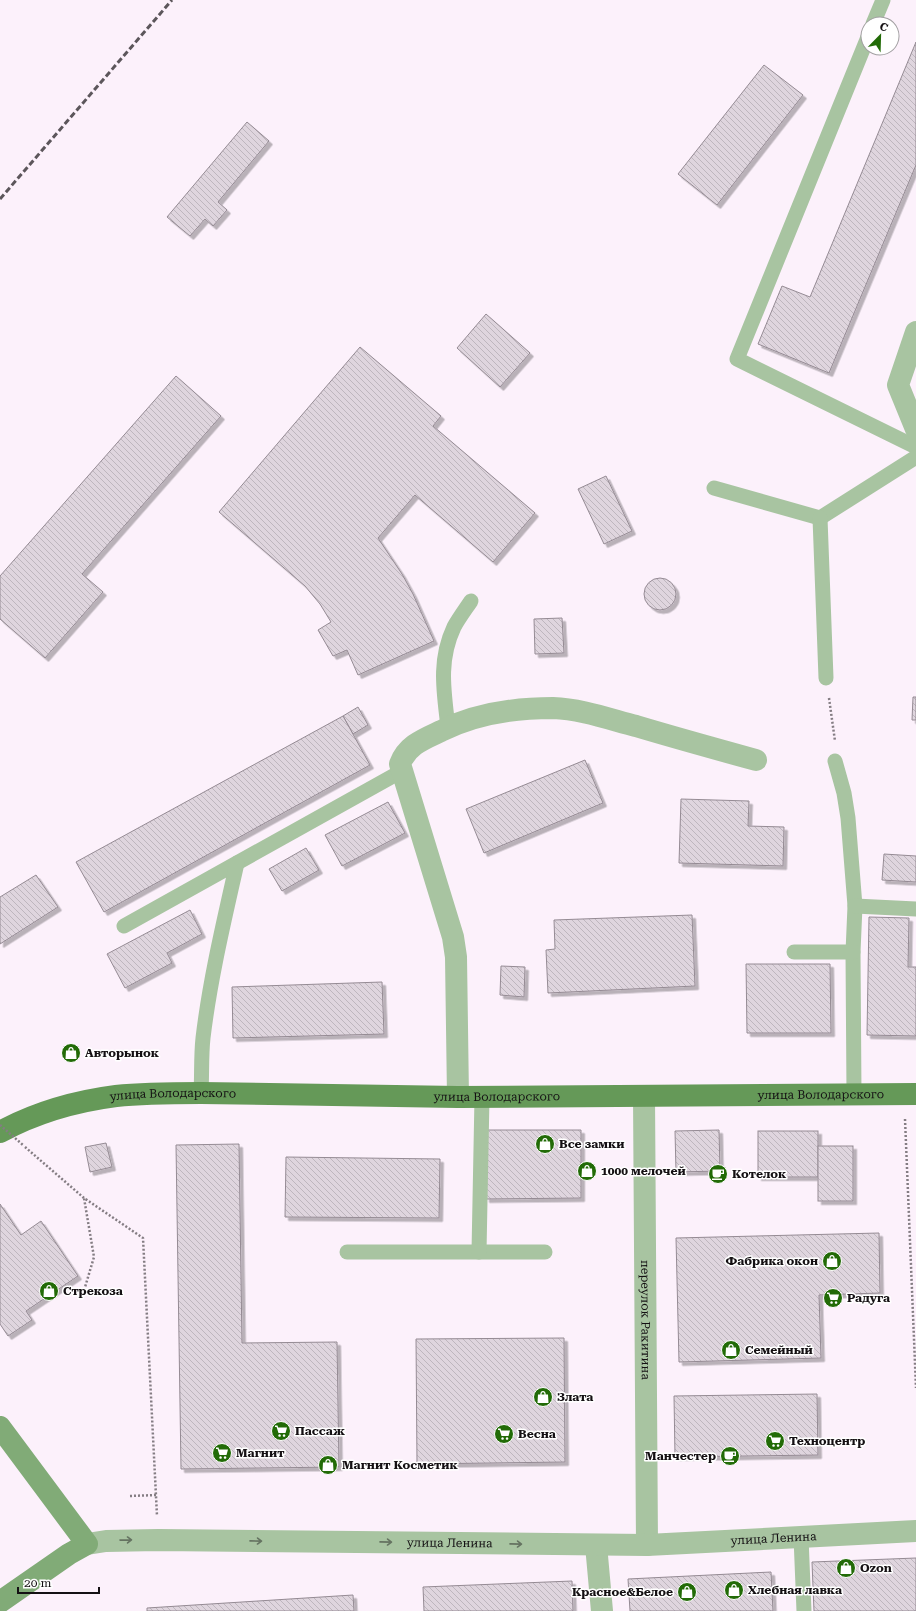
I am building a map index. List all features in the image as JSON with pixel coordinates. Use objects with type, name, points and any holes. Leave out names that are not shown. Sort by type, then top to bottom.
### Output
[{"type":"main road","name":"улица Володарского","points":[[0,1132],[42,1113],[115,1096],[201,1093],[458,1097],[916,1094]]},
{"type":"main road","points":[[0,1427],[87,1544]]},
{"type":"main road","name":"улица Ленина","points":[[0,1602],[69,1554],[87,1544]]},
{"type":"street","points":[[916,332],[898,385],[916,429]]},
{"type":"street","points":[[458,1097],[456,957],[453,937],[400,764],[408,749],[416,743],[448,727],[507,711],[554,708],[601,717],[756,760]]},
{"type":"street","name":"переулок Ракитина","points":[[644,1096],[648,1545]]},
{"type":"street","name":"улица Ленина","points":[[87,1544],[106,1541],[158,1540],[648,1545],[916,1531]]},
{"type":"street","points":[[596,1545],[602,1611]]},
{"type":"lane","points":[[876,16],[883,0]]},
{"type":"lane","points":[[860,56],[737,359],[916,447]]},
{"type":"lane","points":[[714,488],[820,518],[916,457]]},
{"type":"lane","points":[[820,518],[826,678]]},
{"type":"lane","points":[[448,727],[443,687],[443,664],[454,627],[471,601]]},
{"type":"lane","points":[[836,761],[844,793],[848,818],[855,906],[853,952],[854,1094]]},
{"type":"lane","points":[[124,926],[402,771]]},
{"type":"lane","points":[[201,1093],[203,1040],[209,995],[236,863]]},
{"type":"lane","points":[[855,906],[916,909]]},
{"type":"lane","points":[[794,952],[853,952]]},
{"type":"lane","points":[[479,1252],[482,1097]]},
{"type":"lane","points":[[347,1252],[545,1252]]},
{"type":"lane","points":[[801,1537],[804,1611]]},
{"type":"path","points":[[826,678],[836,761]]},
{"type":"path","points":[[905,1119],[916,1388]]},
{"type":"path","points":[[0,1125],[84,1198],[143,1238],[158,1540]]},
{"type":"path","points":[[83,1294],[94,1257],[84,1198]]},
{"type":"path","points":[[130,1496],[156,1495]]},
{"type":"building","points":[[916,42],[916,165],[829,373],[758,344],[782,286],[810,297]]},
{"type":"building","points":[[764,65],[803,95],[717,205],[678,174]]},
{"type":"building","points":[[247,122],[269,141],[218,202],[227,210],[213,226],[205,219],[190,236],[167,217]]},
{"type":"building","points":[[486,314],[530,353],[500,387],[457,348]]},
{"type":"building","points":[[360,347],[441,416],[433,426],[535,513],[493,562],[415,495],[378,538],[402,574],[413,594],[434,641],[358,675],[347,650],[333,656],[318,630],[331,622],[320,604],[305,586],[219,512]]},
{"type":"building","points":[[176,376],[221,416],[82,574],[103,592],[45,658],[0,619],[0,576]]},
{"type":"building","points":[[606,476],[632,531],[604,544],[578,489]]},
{"type":"building","points":[[657,578],[663,578],[673,585],[676,594],[675,600],[669,607],[663,610],[657,610],[647,603],[644,597],[644,591],[651,581]]},
{"type":"building","points":[[562,618],[564,653],[535,654],[534,619]]},
{"type":"building","points":[[913,697],[916,697],[916,720],[912,720]]},
{"type":"building","points":[[358,707],[368,725],[353,734],[343,716]]},
{"type":"building","points":[[343,716],[370,765],[104,912],[76,862]]},
{"type":"building","points":[[585,760],[603,803],[484,853],[466,809]]},
{"type":"building","points":[[681,799],[749,801],[748,826],[784,827],[783,866],[679,863]]},
{"type":"building","points":[[388,802],[405,833],[342,866],[325,835]]},
{"type":"building","points":[[306,848],[319,870],[282,891],[269,869]]},
{"type":"building","points":[[884,854],[916,856],[916,882],[882,880]]},
{"type":"building","points":[[36,875],[58,907],[0,944],[0,897]]},
{"type":"building","points":[[190,910],[202,934],[167,953],[172,963],[125,988],[107,954]]},
{"type":"building","points":[[692,915],[695,986],[548,993],[546,950],[555,949],[554,920]]},
{"type":"building","points":[[869,917],[909,918],[908,967],[916,967],[916,1036],[867,1035]]},
{"type":"building","points":[[746,964],[830,964],[831,1033],[747,1033]]},
{"type":"building","points":[[501,966],[525,967],[524,997],[500,995]]},
{"type":"building","points":[[382,982],[384,1034],[233,1038],[232,987]]},
{"type":"building","points":[[486,1130],[581,1130],[581,1198],[486,1199]]},
{"type":"building","points":[[719,1130],[720,1171],[676,1172],[675,1131]]},
{"type":"building","points":[[758,1131],[818,1131],[818,1177],[758,1177]]},
{"type":"building","points":[[106,1143],[112,1167],[90,1172],[85,1147]]},
{"type":"building","points":[[239,1144],[242,1343],[337,1342],[339,1467],[181,1469],[176,1145]]},
{"type":"building","points":[[818,1146],[853,1146],[853,1201],[818,1201]]},
{"type":"building","points":[[286,1157],[440,1159],[439,1218],[285,1217]]},
{"type":"building","points":[[0,1204],[21,1235],[41,1221],[78,1276],[26,1311],[32,1320],[8,1336],[0,1324]]},
{"type":"building","points":[[879,1233],[880,1293],[819,1295],[821,1358],[679,1362],[676,1238]]},
{"type":"building","points":[[564,1338],[565,1462],[417,1464],[416,1339]]},
{"type":"building","points":[[817,1394],[818,1455],[675,1457],[674,1396]]},
{"type":"building","points":[[916,1558],[916,1611],[814,1611],[812,1562]]},
{"type":"building","points":[[771,1572],[773,1611],[630,1611],[628,1579]]},
{"type":"building","points":[[572,1581],[573,1611],[424,1611],[423,1587]]},
{"type":"building","points":[[353,1595],[354,1611],[147,1611],[147,1608]]},
{"type":"railway","points":[[0,199],[172,0]]},
{"type":"place","name":"Авторынок","points":[[71,1053]]},
{"type":"place","name":"Все замки","points":[[545,1144]]},
{"type":"place","name":"1000 мелочей","points":[[587,1171]]},
{"type":"place","name":"Котелок","points":[[718,1174]]},
{"type":"place","name":"Фабрика окон","points":[[832,1261]]},
{"type":"place","name":"Стрекоза","points":[[49,1291]]},
{"type":"place","name":"Радуга","points":[[833,1298]]},
{"type":"place","name":"Семейный","points":[[731,1350]]},
{"type":"place","name":"Злата","points":[[543,1397]]},
{"type":"place","name":"Пассаж","points":[[281,1431]]},
{"type":"place","name":"Весна","points":[[504,1434]]},
{"type":"place","name":"Техноцентр","points":[[775,1441]]},
{"type":"place","name":"Магнит","points":[[222,1453]]},
{"type":"place","name":"Манчестер","points":[[730,1456]]},
{"type":"place","name":"Магнит Косметик","points":[[328,1465]]},
{"type":"place","name":"Ozon","points":[[846,1568]]},
{"type":"place","name":"Хлебная лавка","points":[[734,1590]]},
{"type":"place","name":"Красное&Белое","points":[[687,1592]]}]
